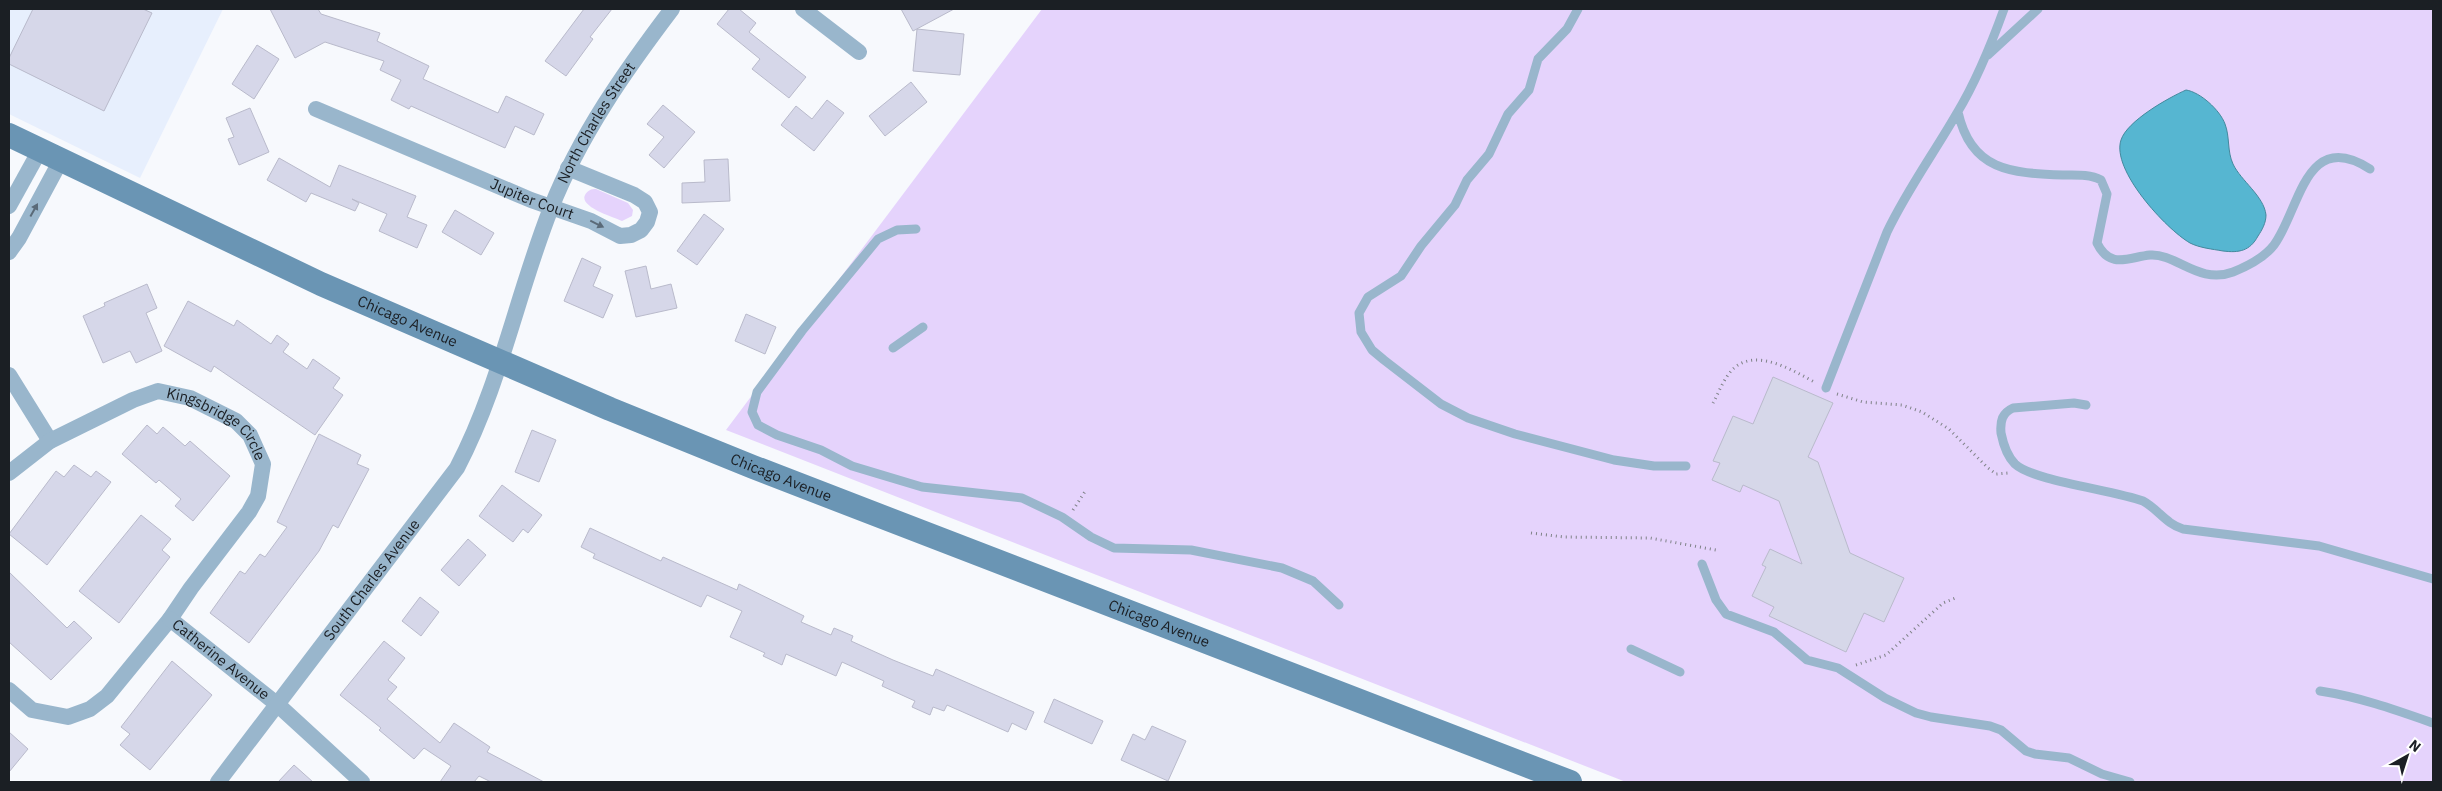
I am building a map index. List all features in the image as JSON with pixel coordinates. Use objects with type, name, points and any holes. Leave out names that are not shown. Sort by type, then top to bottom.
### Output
[{"type":"main road","name":"Chicago Avenue","points":[[9,134],[312,280],[499,362],[753,467],[1570,782]]},
{"type":"street","name":"North Charles Street","points":[[499,362],[551,208],[568,168],[605,102],[672,9]]},
{"type":"street","points":[[803,9],[859,52]]},
{"type":"street","name":"Jupiter Court","points":[[316,110],[551,208],[590,221],[620,236],[631,235],[641,230],[647,222],[650,212],[645,202],[634,195],[568,168]]},
{"type":"street","points":[[9,206],[40,150]]},
{"type":"street","points":[[9,252],[23,231],[61,160]]},
{"type":"street","name":"South Charles Avenue","points":[[218,782],[457,468],[481,416],[499,362]]},
{"type":"street","points":[[9,375],[50,441],[9,474]]},
{"type":"street","name":"Kingsbridge Circle","points":[[50,441],[133,400],[158,391],[181,394],[217,410],[236,421],[250,435],[263,464],[258,496],[249,512],[191,588],[170,619]]},
{"type":"street","name":"Catherine Avenue","points":[[9,690],[24,705],[44,714],[68,717],[90,709],[107,696],[170,619],[278,704],[362,782]]},
{"type":"lane","points":[[1578,9],[1567,29],[1538,59],[1529,90],[1508,114],[1489,154],[1467,180],[1454,206],[1422,246],[1402,276],[1368,297],[1359,313],[1361,332],[1365,340],[1384,360],[1441,404],[1468,418],[1515,434],[1614,460],[1647,466],[1686,466]]},
{"type":"lane","points":[[1826,388],[1894,217],[1958,112],[1985,59],[2004,9]]},
{"type":"lane","points":[[1985,59],[2038,9]]},
{"type":"lane","points":[[1958,112],[1965,137],[1971,147],[1984,159],[2028,173],[2087,176],[2101,180],[2107,194],[2097,243],[2106,256],[2122,261],[2156,255],[2194,271],[2218,275],[2232,273],[2268,251],[2280,234],[2304,181],[2318,165],[2326,160],[2346,159],[2370,169]]},
{"type":"lane","points":[[916,230],[897,230],[888,233],[869,248],[802,331],[757,392],[753,405],[754,419],[764,430],[821,450],[852,466],[922,487],[1012,496],[1034,502],[1062,517],[1091,537],[1114,548],[1190,550],[1282,568],[1313,581],[1339,605]]},
{"type":"lane","points":[[893,348],[923,327]]},
{"type":"lane","points":[[2086,404],[2074,403],[2013,408],[2004,414],[2000,427],[2011,459],[2020,468],[2039,475],[2143,501],[2152,506],[2173,526],[2183,529],[2326,548],[2433,579]]},
{"type":"lane","points":[[1702,564],[1716,600],[1726,614],[1774,632],[1807,660],[1838,668],[1885,698],[1916,713],[1930,718],[1990,726],[2001,730],[2026,751],[2035,754],[2069,758],[2102,774],[2130,782]]},
{"type":"lane","points":[[1631,649],[1680,672]]},
{"type":"lane","points":[[2320,691],[2342,694],[2385,706],[2433,723]]},
{"type":"path","points":[[1713,403],[1734,368],[1749,361],[1771,362],[1850,399],[1902,406],[1922,412],[1949,429],[1996,474],[2012,473],[2020,468]]},
{"type":"path","points":[[1062,517],[1073,510],[1086,490]]},
{"type":"path","points":[[1530,533],[1564,537],[1650,538],[1716,550]]},
{"type":"path","points":[[1838,668],[1856,665],[1886,655],[1943,603],[1958,597]]},
{"type":"shaded area","points":[[9,9],[223,9],[140,178],[9,114]]},
{"type":"shaded area","points":[[1042,9],[2433,9],[2433,782],[1626,782],[726,430]]},
{"type":"shaded area","points":[[596,189],[628,203],[633,210],[632,216],[622,221],[587,204],[584,199],[585,195],[590,190]]},
{"type":"water","points":[[2186,90],[2203,98],[2219,113],[2227,129],[2233,164],[2257,195],[2264,208],[2266,215],[2265,224],[2255,241],[2244,250],[2234,252],[2223,251],[2190,243],[2155,212],[2143,198],[2124,167],[2120,152],[2121,140],[2131,125],[2149,111]]},
{"type":"building","points":[[33,9],[143,9],[152,13],[104,111],[9,64],[9,58]]},
{"type":"building","points":[[270,9],[318,9],[321,14],[380,33],[377,41],[429,66],[423,79],[498,113],[506,96],[544,114],[534,135],[515,126],[505,148],[411,106],[409,109],[391,100],[401,80],[380,70],[384,61],[325,42],[295,58]]},
{"type":"building","points":[[584,9],[612,9],[590,37],[593,39],[566,76],[545,61]]},
{"type":"building","points":[[729,9],[739,9],[756,23],[749,32],[806,77],[789,98],[752,69],[760,59],[717,24]]},
{"type":"building","points":[[901,9],[954,9],[913,31]]},
{"type":"building","points":[[917,29],[964,34],[960,75],[913,71]]},
{"type":"building","points":[[257,45],[279,59],[254,99],[232,84]]},
{"type":"building","points":[[911,82],[927,102],[885,136],[869,116]]},
{"type":"building","points":[[827,100],[844,113],[814,151],[781,125],[796,106],[812,119]]},
{"type":"building","points":[[663,105],[695,132],[664,168],[649,155],[664,137],[647,124]]},
{"type":"building","points":[[250,108],[269,152],[239,165],[228,139],[234,137],[226,118]]},
{"type":"building","points":[[279,158],[330,187],[339,165],[416,196],[407,217],[427,225],[417,248],[379,231],[387,214],[352,199],[359,203],[355,211],[311,193],[306,202],[267,180]]},
{"type":"building","points":[[728,159],[730,201],[682,203],[682,183],[705,182],[704,160]]},
{"type":"building","points":[[455,210],[494,233],[481,255],[442,232]]},
{"type":"building","points":[[704,214],[724,229],[697,265],[677,251]]},
{"type":"building","points":[[582,258],[601,267],[593,286],[613,295],[603,318],[564,301]]},
{"type":"building","points":[[646,266],[651,289],[671,284],[677,308],[636,317],[625,271]]},
{"type":"building","points":[[147,284],[157,308],[146,313],[162,351],[136,363],[130,351],[103,363],[83,316],[105,306],[104,303]]},
{"type":"building","points":[[188,301],[234,326],[237,320],[271,344],[277,335],[289,344],[283,352],[307,369],[313,359],[340,378],[333,388],[343,395],[315,435],[214,366],[211,372],[164,346]]},
{"type":"building","points":[[746,314],[776,327],[765,354],[735,341]]},
{"type":"building","points":[[1773,377],[1833,403],[1808,457],[1818,462],[1850,553],[1904,578],[1884,622],[1864,613],[1846,652],[1769,616],[1774,607],[1752,596],[1766,567],[1762,565],[1770,549],[1802,564],[1779,501],[1743,485],[1740,492],[1712,480],[1720,463],[1713,461],[1733,416],[1753,424]]},
{"type":"building","points":[[147,425],[157,434],[163,427],[185,446],[190,441],[230,476],[193,521],[175,506],[181,499],[159,480],[156,483],[122,454]]},
{"type":"building","points":[[532,430],[556,440],[539,482],[515,472]]},
{"type":"building","points":[[319,434],[361,455],[357,464],[369,469],[338,528],[333,525],[319,551],[249,643],[210,613],[240,571],[245,574],[260,554],[265,557],[287,527],[277,522]]},
{"type":"building","points":[[74,465],[91,477],[96,471],[111,482],[47,565],[9,534],[56,471],[64,477]]},
{"type":"building","points":[[502,485],[542,515],[528,533],[523,529],[513,542],[479,516]]},
{"type":"building","points":[[141,515],[171,539],[162,550],[170,557],[119,623],[79,591]]},
{"type":"building","points":[[590,528],[661,561],[663,557],[737,590],[739,584],[804,616],[801,622],[831,635],[834,628],[853,636],[851,641],[893,660],[933,676],[936,669],[1034,712],[1026,730],[1012,723],[1008,732],[947,705],[944,711],[933,707],[930,715],[912,707],[915,701],[882,686],[884,681],[842,662],[836,676],[786,654],[782,665],[763,656],[765,653],[730,637],[742,611],[707,595],[701,607],[593,558],[595,554],[581,547]]},
{"type":"building","points":[[468,539],[486,555],[459,586],[441,570]]},
{"type":"building","points":[[9,572],[67,628],[74,621],[92,638],[51,680],[9,642]]},
{"type":"building","points":[[420,597],[439,612],[421,636],[402,621]]},
{"type":"building","points":[[384,641],[405,658],[388,680],[397,687],[387,699],[440,743],[454,723],[490,747],[487,752],[544,782],[491,782],[479,776],[474,782],[440,782],[451,766],[424,748],[414,759],[379,730],[381,728],[340,695]]},
{"type":"building","points":[[172,661],[212,695],[150,770],[120,745],[130,734],[121,727]]},
{"type":"building","points":[[1054,699],[1103,721],[1092,744],[1044,722]]},
{"type":"building","points":[[1152,726],[1186,741],[1168,781],[1121,760],[1133,734],[1145,740]]},
{"type":"building","points":[[9,732],[28,749],[9,772]]},
{"type":"building","points":[[294,765],[313,782],[278,782]]}]
